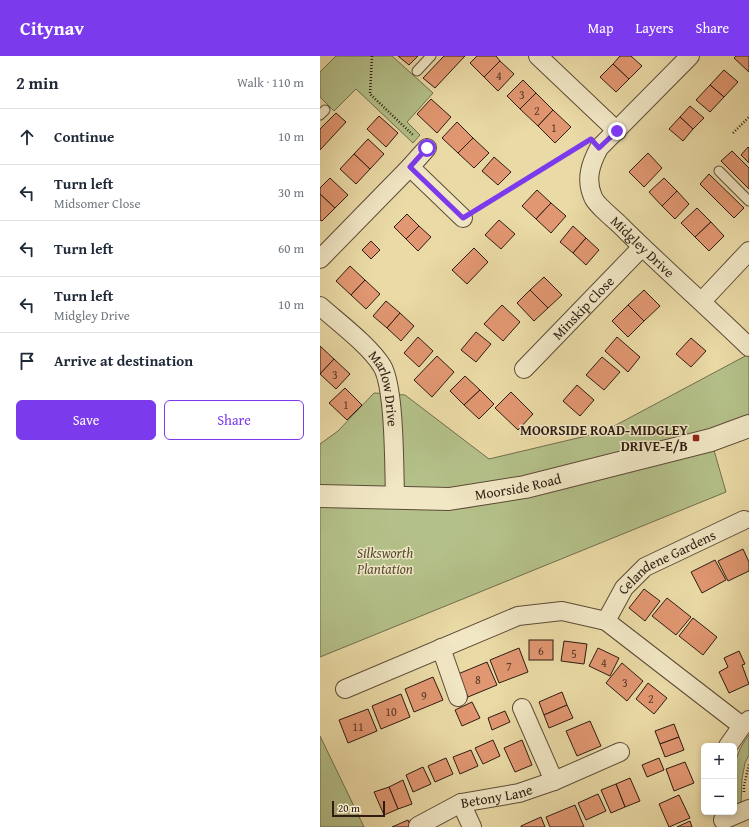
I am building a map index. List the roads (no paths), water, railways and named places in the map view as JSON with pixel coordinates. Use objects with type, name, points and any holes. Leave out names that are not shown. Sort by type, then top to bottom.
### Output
[{"type":"street","points":[[538,56],[617,131]]},
{"type":"street","name":"Midgley Drive","points":[[690,56],[599,148],[592,162],[588,179],[593,198],[642,247],[702,301],[749,347]]},
{"type":"street","points":[[320,259],[427,148]]},
{"type":"street","points":[[410,167],[463,218]]},
{"type":"street","name":"Minskip Close","points":[[524,369],[642,247]]},
{"type":"street","points":[[702,301],[749,251]]},
{"type":"street","name":"Marlow Drive","points":[[320,306],[382,366],[390,395],[395,497]]},
{"type":"street","points":[[711,440],[749,426]]},
{"type":"street","points":[[711,440],[749,443]]},
{"type":"street","name":"Moorside Road","points":[[320,496],[449,499],[524,487],[711,440]]},
{"type":"street","name":"Celandene Gardens","points":[[606,621],[624,588],[645,567],[744,520]]},
{"type":"street","points":[[345,690],[518,616],[562,611],[606,621],[745,722],[730,743]]},
{"type":"street","points":[[442,648],[458,697]]},
{"type":"street","points":[[522,708],[554,781]]},
{"type":"street","name":"Betony Lane","points":[[418,826],[461,803],[519,793],[554,781],[620,752]]},
{"type":"street","points":[[461,803],[472,827]]},
{"type":"street","points":[[724,820],[749,809]]},
{"type":"lane","points":[[417,71],[431,56]]},
{"type":"lane","points":[[719,171],[749,201]]},
{"type":"place","name":"MOORSIDE ROAD-MIDGLEY DRIVE-E/B","points":[[696,438]]},
{"type":"park label","name":"Silksworth Plantation","points":[[385,562]]}]
